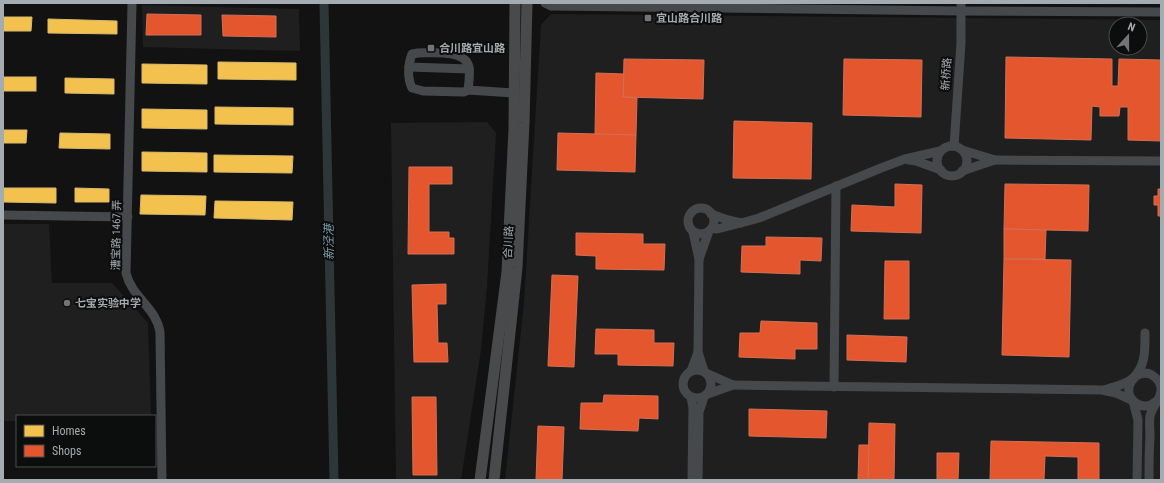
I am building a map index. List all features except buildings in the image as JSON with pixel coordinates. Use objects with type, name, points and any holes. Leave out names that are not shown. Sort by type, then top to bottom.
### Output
[{"type":"main road","name":"合川路","points":[[480,480],[507,272],[514,129],[515,3]]},
{"type":"main road","name":"合川路","points":[[494,480],[517,268],[524,123],[527,3]]},
{"type":"street","name":"漕宝路 1467 弄","points":[[132,3],[126,273],[133,290],[154,314],[159,323],[162,480]]},
{"type":"street","points":[[545,3],[551,6],[961,7],[1161,12]]},
{"type":"street","name":"新桥路","points":[[958,148],[961,7]]},
{"type":"street","points":[[468,90],[469,69],[463,58],[456,54],[412,54],[409,61],[409,82],[412,88],[464,92],[468,90],[514,93]]},
{"type":"street","points":[[409,67],[469,69]]},
{"type":"street","points":[[693,232],[701,234],[759,218],[905,159],[940,151],[944,148],[958,148],[996,160],[1161,161]]},
{"type":"street","points":[[958,148],[967,158],[967,163],[962,171]]},
{"type":"street","points":[[940,151],[937,161],[941,170]]},
{"type":"street","points":[[905,159],[916,161],[941,170],[949,175],[958,174],[962,171],[996,160]]},
{"type":"street","points":[[834,387],[836,186]]},
{"type":"street","points":[[691,371],[698,352],[699,259],[693,232],[688,225],[688,217],[694,210],[702,208],[706,209],[714,219],[699,259]]},
{"type":"street","points":[[711,214],[741,223]]},
{"type":"street","points":[[3,215],[128,217]]},
{"type":"street","points":[[1137,480],[1138,420],[1136,407],[1128,389],[1139,370],[1145,353],[1146,333]]},
{"type":"street","points":[[698,352],[705,372],[710,376],[712,385],[699,412],[698,480]]},
{"type":"street","points":[[1145,353],[1150,370],[1160,383],[1161,390],[1159,400],[1153,408],[1150,420],[1149,480]]},
{"type":"street","points":[[692,480],[694,408],[691,397],[684,390],[683,385],[685,376],[691,371],[698,369],[733,385]]},
{"type":"street","points":[[1102,390],[1145,373],[1150,374],[1158,380]]},
{"type":"street","points":[[691,397],[695,398],[706,395],[733,385],[1102,390],[1116,392],[1139,405],[1144,406],[1159,400]]},
{"type":"shaded area","points":[[142,5],[299,9],[300,51],[143,47]]},
{"type":"shaded area","points":[[551,14],[1108,19],[1108,56],[1148,56],[1148,20],[1161,20],[1161,480],[505,480],[524,302],[541,25]]},
{"type":"shaded area","points":[[487,122],[496,133],[487,287],[481,350],[461,480],[396,480],[391,123]]},
{"type":"shaded area","name":"七宝实验中学","points":[[3,224],[49,224],[52,283],[112,283],[148,323],[151,415],[16,415],[16,421],[3,421]]},
{"type":"waterway","name":"新泾港","points":[[324,3],[334,480]]},
{"type":"place","name":"宜山路合川路","points":[[648,18]]},
{"type":"place","name":"合川路宜山路","points":[[431,48]]},
{"type":"place","name":"七宝实验中学","points":[[67,303]]}]
